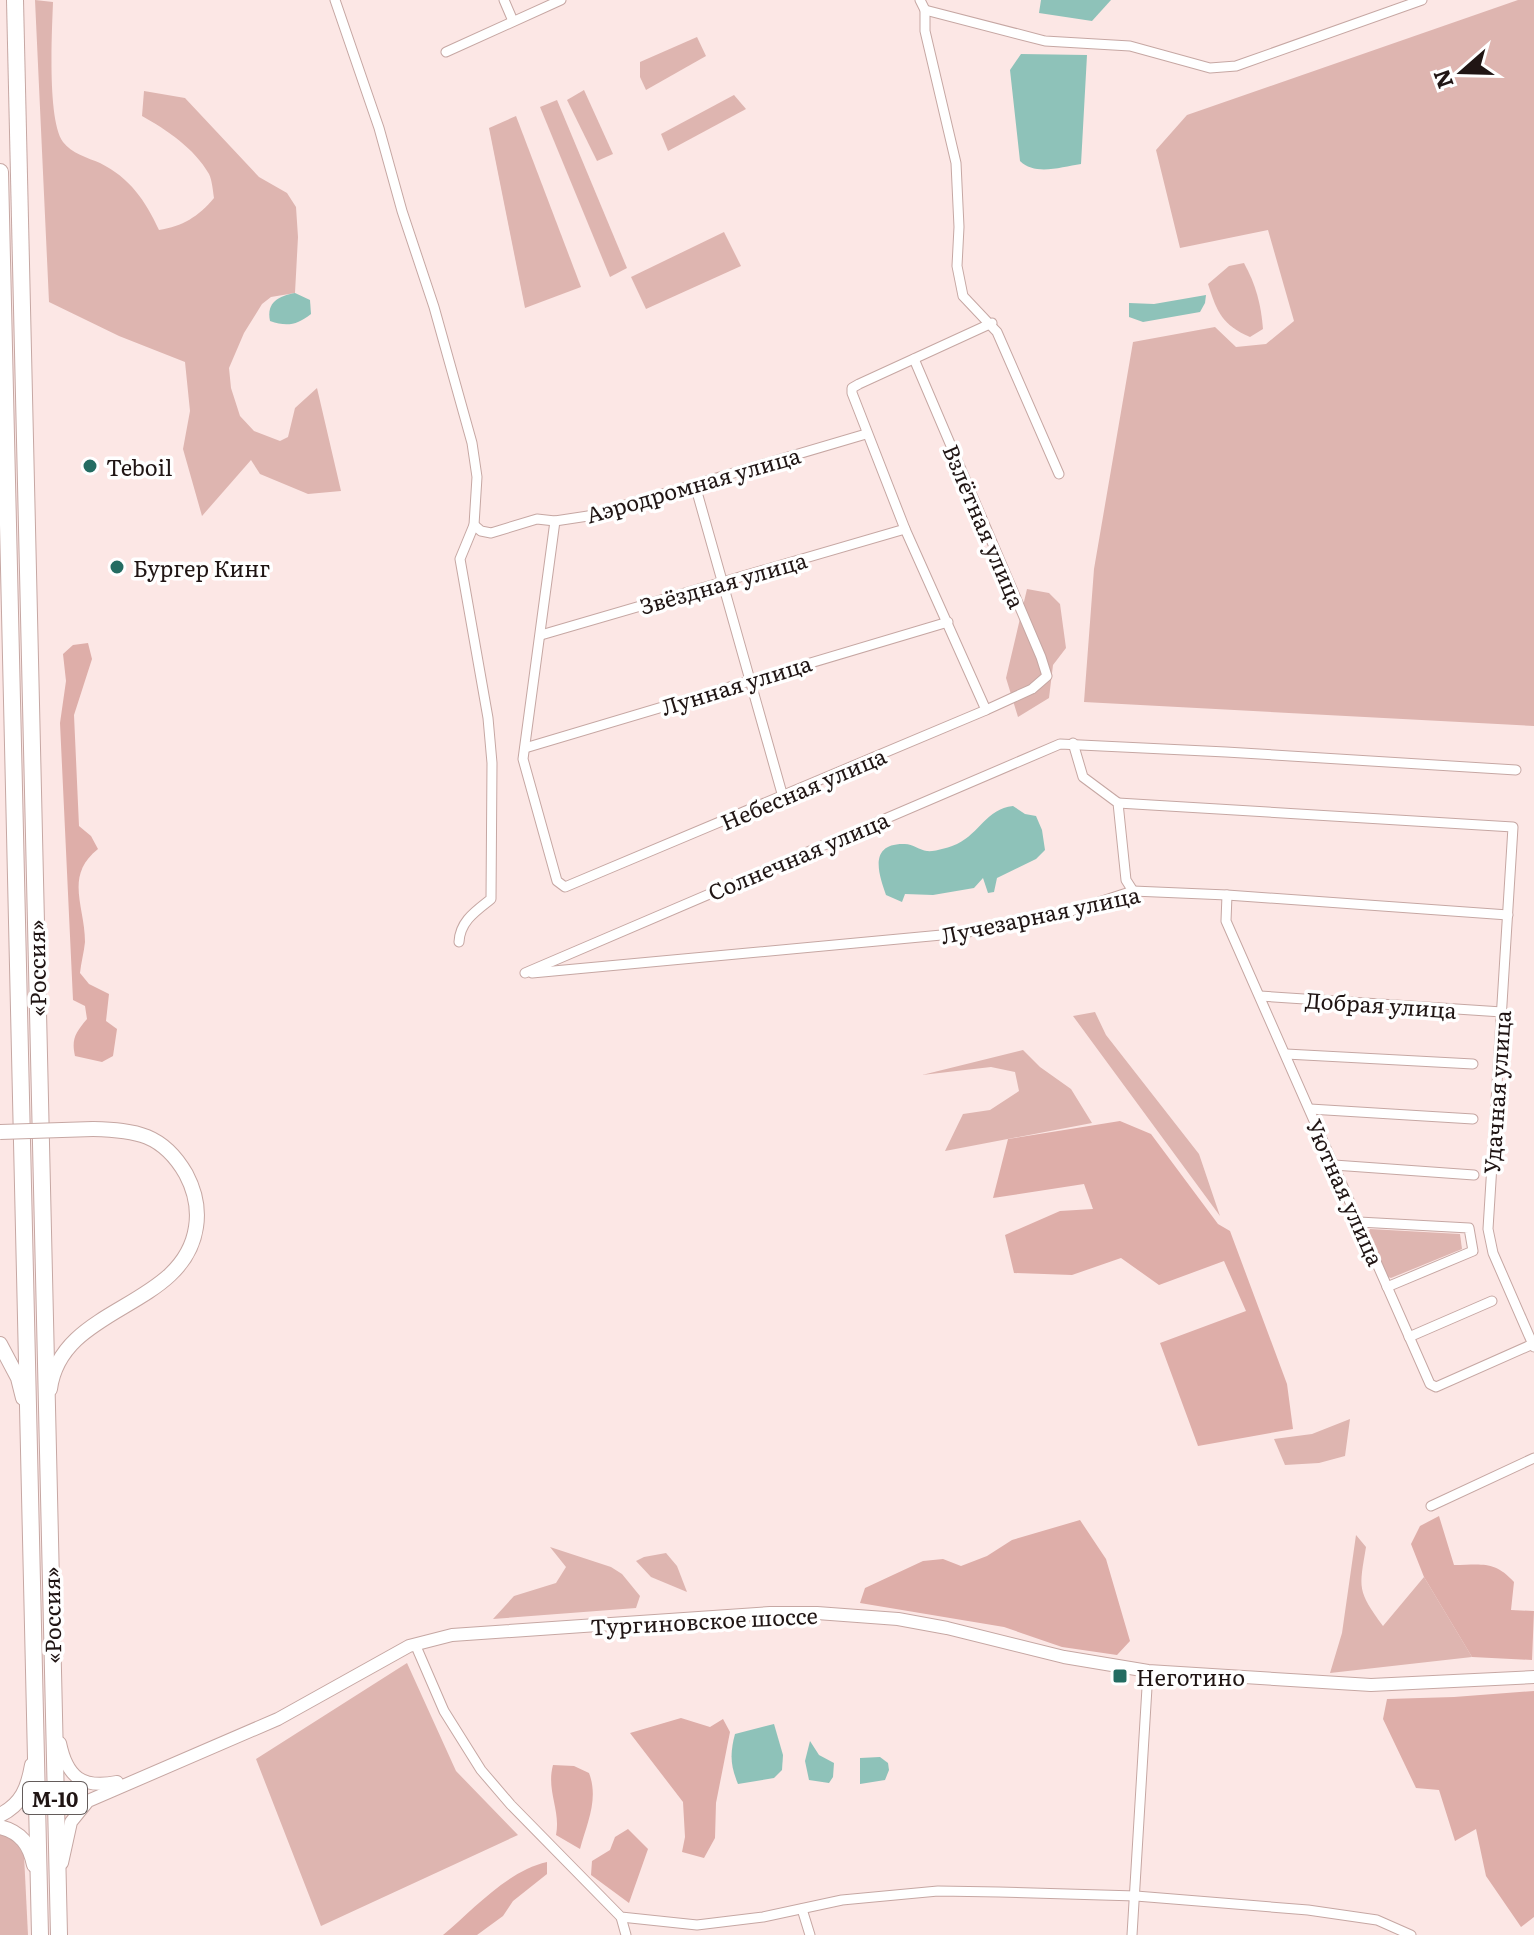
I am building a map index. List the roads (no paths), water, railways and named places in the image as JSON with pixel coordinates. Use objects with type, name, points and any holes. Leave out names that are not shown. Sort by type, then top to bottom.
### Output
[{"type":"highway","name":"«Россия»","points":[[15,0],[59,1935]]},
{"type":"highway","name":"«Россия»","points":[[0,172],[40,1935]]},
{"type":"main road","points":[[0,1132],[93,1129],[141,1133],[173,1155],[193,1191],[198,1212],[191,1248],[176,1271],[155,1288],[92,1326],[70,1347],[51,1379],[46,1418]]},
{"type":"main road","points":[[0,1344],[18,1378],[28,1420]]},
{"type":"main road","name":"Тургиновское шоссе","points":[[58,1888],[68,1831],[75,1814],[92,1799],[278,1719],[415,1644],[452,1635],[756,1614],[817,1613],[923,1623],[1064,1657],[1148,1671],[1379,1685],[1534,1677]]},
{"type":"main road","name":"Тургиновское шоссе","points":[[53,1709],[64,1760],[76,1777],[102,1785],[140,1777]]},
{"type":"main road","points":[[0,1815],[15,1805],[27,1789],[36,1749]]},
{"type":"main road","points":[[0,1827],[15,1832],[27,1844],[39,1888]]},
{"type":"street","points":[[335,0],[379,128],[434,307],[472,443],[477,477],[474,525],[460,559],[488,718],[492,763],[491,899],[459,930],[459,942]]},
{"type":"street","points":[[504,0],[513,21]]},
{"type":"street","points":[[446,52],[561,0]]},
{"type":"street","points":[[920,0],[925,10],[925,31],[956,163],[958,278],[963,296],[992,323],[1059,474]]},
{"type":"street","points":[[925,10],[1045,41],[1130,46],[1210,68],[1236,66],[1422,0]]},
{"type":"street","points":[[986,710],[905,529],[852,400],[852,388],[992,323]]},
{"type":"street","name":"Взлётная улица","points":[[914,359],[1045,665],[1047,676],[1032,689]]},
{"type":"street","name":"Аэродромная улица","points":[[474,525],[481,531],[491,533],[537,519],[555,521],[588,516],[866,434]]},
{"type":"street","points":[[695,485],[783,797]]},
{"type":"street","points":[[525,748],[555,521]]},
{"type":"street","name":"Звёздная улица","points":[[541,635],[905,529]]},
{"type":"street","name":"Лунная улица","points":[[525,748],[948,622]]},
{"type":"street","name":"Небесная улица","points":[[525,748],[523,759],[557,881],[560,886],[573,885],[1032,689]]},
{"type":"street","points":[[1073,743],[1083,777],[1118,803],[1126,880],[1133,891]]},
{"type":"street","name":"Солнечная улица","points":[[525,973],[1049,748],[1073,743],[1516,770]]},
{"type":"street","name":"Удачная улица","points":[[1118,803],[1513,827],[1488,1229],[1493,1253],[1533,1346]]},
{"type":"street","name":"Лучезарная улица","points":[[525,973],[963,933],[1062,914],[1133,891],[1508,915]]},
{"type":"street","name":"Уютная улица","points":[[1227,895],[1226,921],[1430,1384],[1434,1387],[1533,1346]]},
{"type":"street","name":"Добрая улица","points":[[1260,996],[1502,1012]]},
{"type":"street","points":[[1286,1054],[1473,1064]]},
{"type":"street","points":[[1310,1109],[1473,1119]]},
{"type":"street","points":[[1334,1165],[1474,1175]]},
{"type":"street","points":[[1359,1222],[1469,1228],[1473,1251],[1387,1287]]},
{"type":"street","points":[[1409,1337],[1492,1301]]},
{"type":"street","points":[[1431,1506],[1534,1458]]},
{"type":"street","points":[[415,1644],[444,1711],[481,1770],[511,1805],[621,1917],[626,1935]]},
{"type":"street","points":[[1132,1935],[1148,1671]]},
{"type":"street","points":[[621,1917],[697,1925],[763,1917],[842,1900],[938,1891],[1136,1896],[1352,1915],[1377,1920],[1411,1935]]},
{"type":"street","points":[[802,1909],[810,1935]]},
{"type":"water","points":[[1041,0],[1111,0],[1092,21],[1039,13]]},
{"type":"water","points":[[1021,54],[1087,55],[1081,164],[1041,169],[1026,166],[1020,161],[1010,70]]},
{"type":"water","points":[[295,293],[310,300],[311,314],[292,324],[270,321],[270,309],[275,301]]},
{"type":"water","points":[[1206,295],[1200,312],[1143,322],[1129,317],[1129,303],[1154,304]]},
{"type":"water","points":[[1013,806],[1025,814],[1036,816],[1045,850],[1036,859],[997,878],[994,892],[988,893],[983,878],[974,888],[933,895],[905,894],[902,902],[886,895],[879,870],[880,855],[885,849],[903,844],[927,851],[951,846],[965,839],[989,816]]},
{"type":"water","points":[[774,1724],[783,1755],[782,1770],[774,1778],[738,1784],[732,1759],[735,1734]]},
{"type":"water","points":[[810,1741],[819,1755],[834,1763],[833,1777],[829,1783],[809,1780],[805,1761]]},
{"type":"water","points":[[880,1757],[888,1763],[885,1780],[860,1784],[860,1758]]},
{"type":"place","name":"Teboil","points":[[90,466]]},
{"type":"place","name":"Бургер Кинг","points":[[117,567]]},
{"type":"place","name":"Неготино","points":[[1120,1676]]}]
